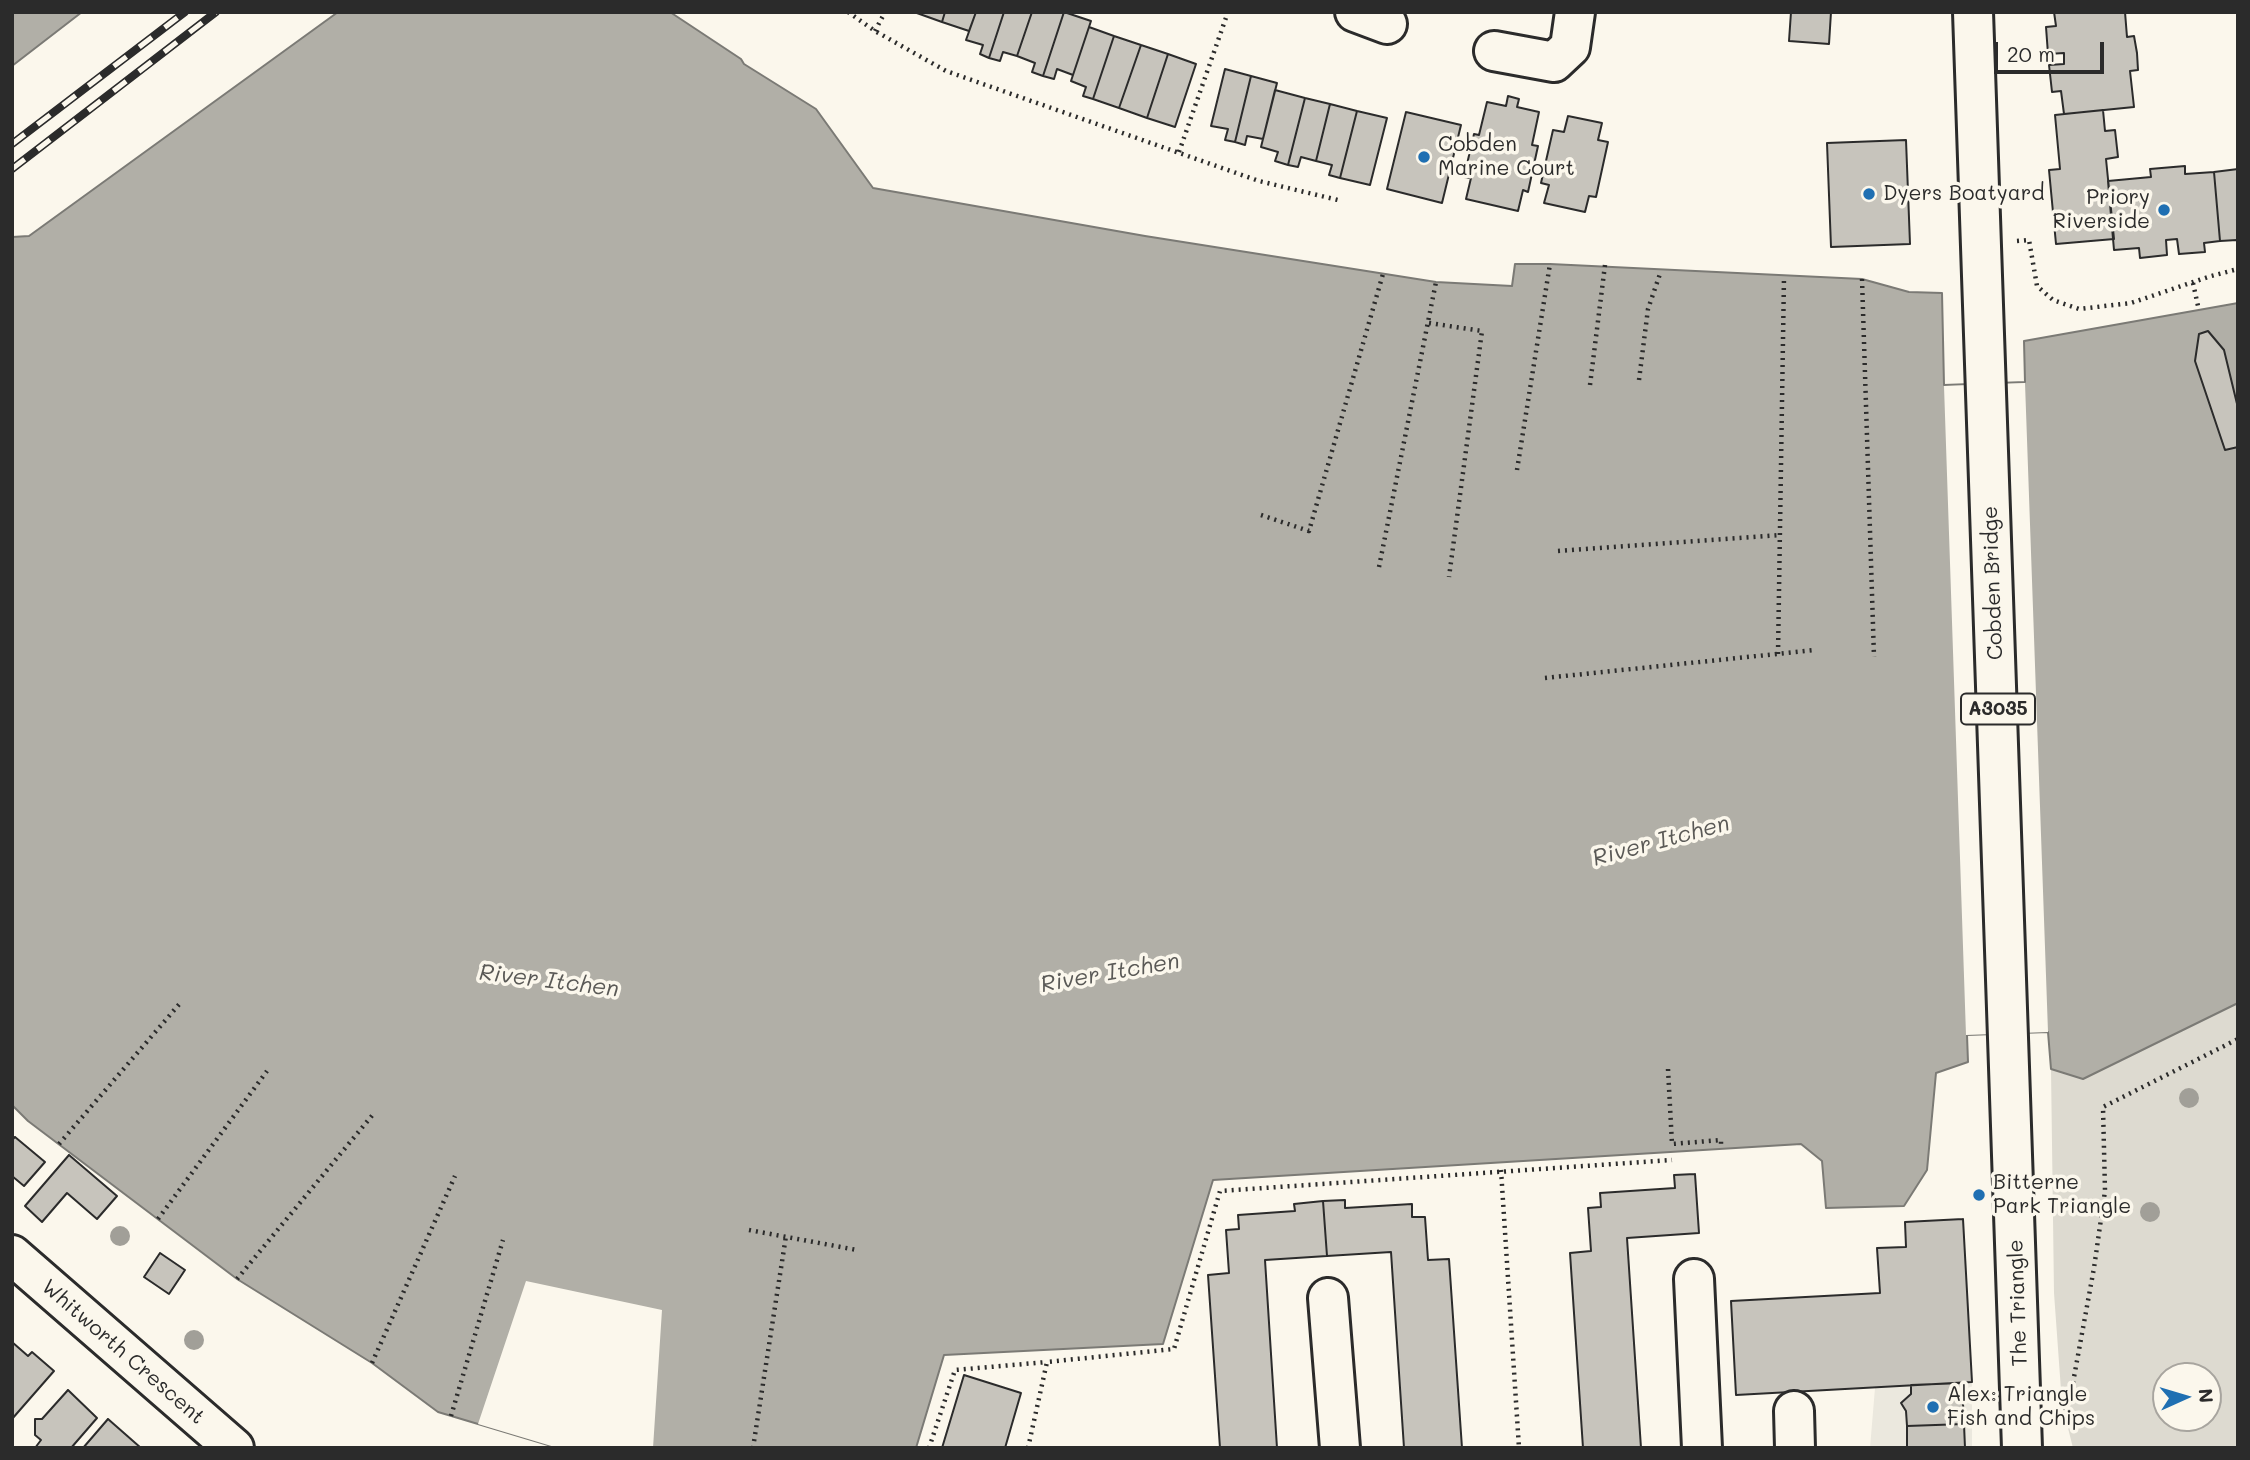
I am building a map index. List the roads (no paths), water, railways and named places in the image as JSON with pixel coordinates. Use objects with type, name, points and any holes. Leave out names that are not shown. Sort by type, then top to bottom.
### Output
[{"type":"main road","points":[[1494,51],[1554,62],[1570,47],[1575,12]]},
{"type":"main road","name":"Cobden Bridge","points":[[1973,12],[2009,1033]]},
{"type":"main road","name":"The Triangle","points":[[2009,1033],[2022,1448]]},
{"type":"main road","name":"Whitworth Crescent","points":[[12,1255],[234,1448]]},
{"type":"main road","points":[[1694,1279],[1702,1448]]},
{"type":"main road","points":[[1328,1298],[1340,1448]]},
{"type":"water","points":[[12,12],[82,12],[12,66]]},
{"type":"water","name":"River Itchen","points":[[338,12],[670,12],[741,59],[744,64],[816,109],[873,188],[1145,236],[1436,282],[1512,286],[1515,264],[1550,264],[1862,279],[1909,292],[1942,293],[1944,385],[2025,382],[2024,341],[2238,303],[2238,1003],[2083,1079],[2051,1069],[2048,1032],[1967,1035],[1968,1062],[1936,1073],[1927,1170],[1904,1206],[1826,1208],[1822,1161],[1801,1144],[1213,1180],[1163,1344],[944,1355],[916,1448],[558,1448],[438,1412],[372,1363],[237,1279],[28,1121],[12,1105],[12,237],[29,236]]},
{"type":"railway","points":[[12,144],[185,12]]},
{"type":"railway","points":[[12,169],[216,12]]},
{"type":"place","name":"Cobden Marine Court","points":[[1424,157]]},
{"type":"place","name":"Dyers Boatyard","points":[[1869,194]]},
{"type":"place","name":"Priory Riverside","points":[[2164,210]]},
{"type":"place","name":"Bitterne Park Triangle","points":[[1979,1195]]},
{"type":"place","name":"Alex: Triangle Fish and Chips","points":[[1933,1407]]}]
